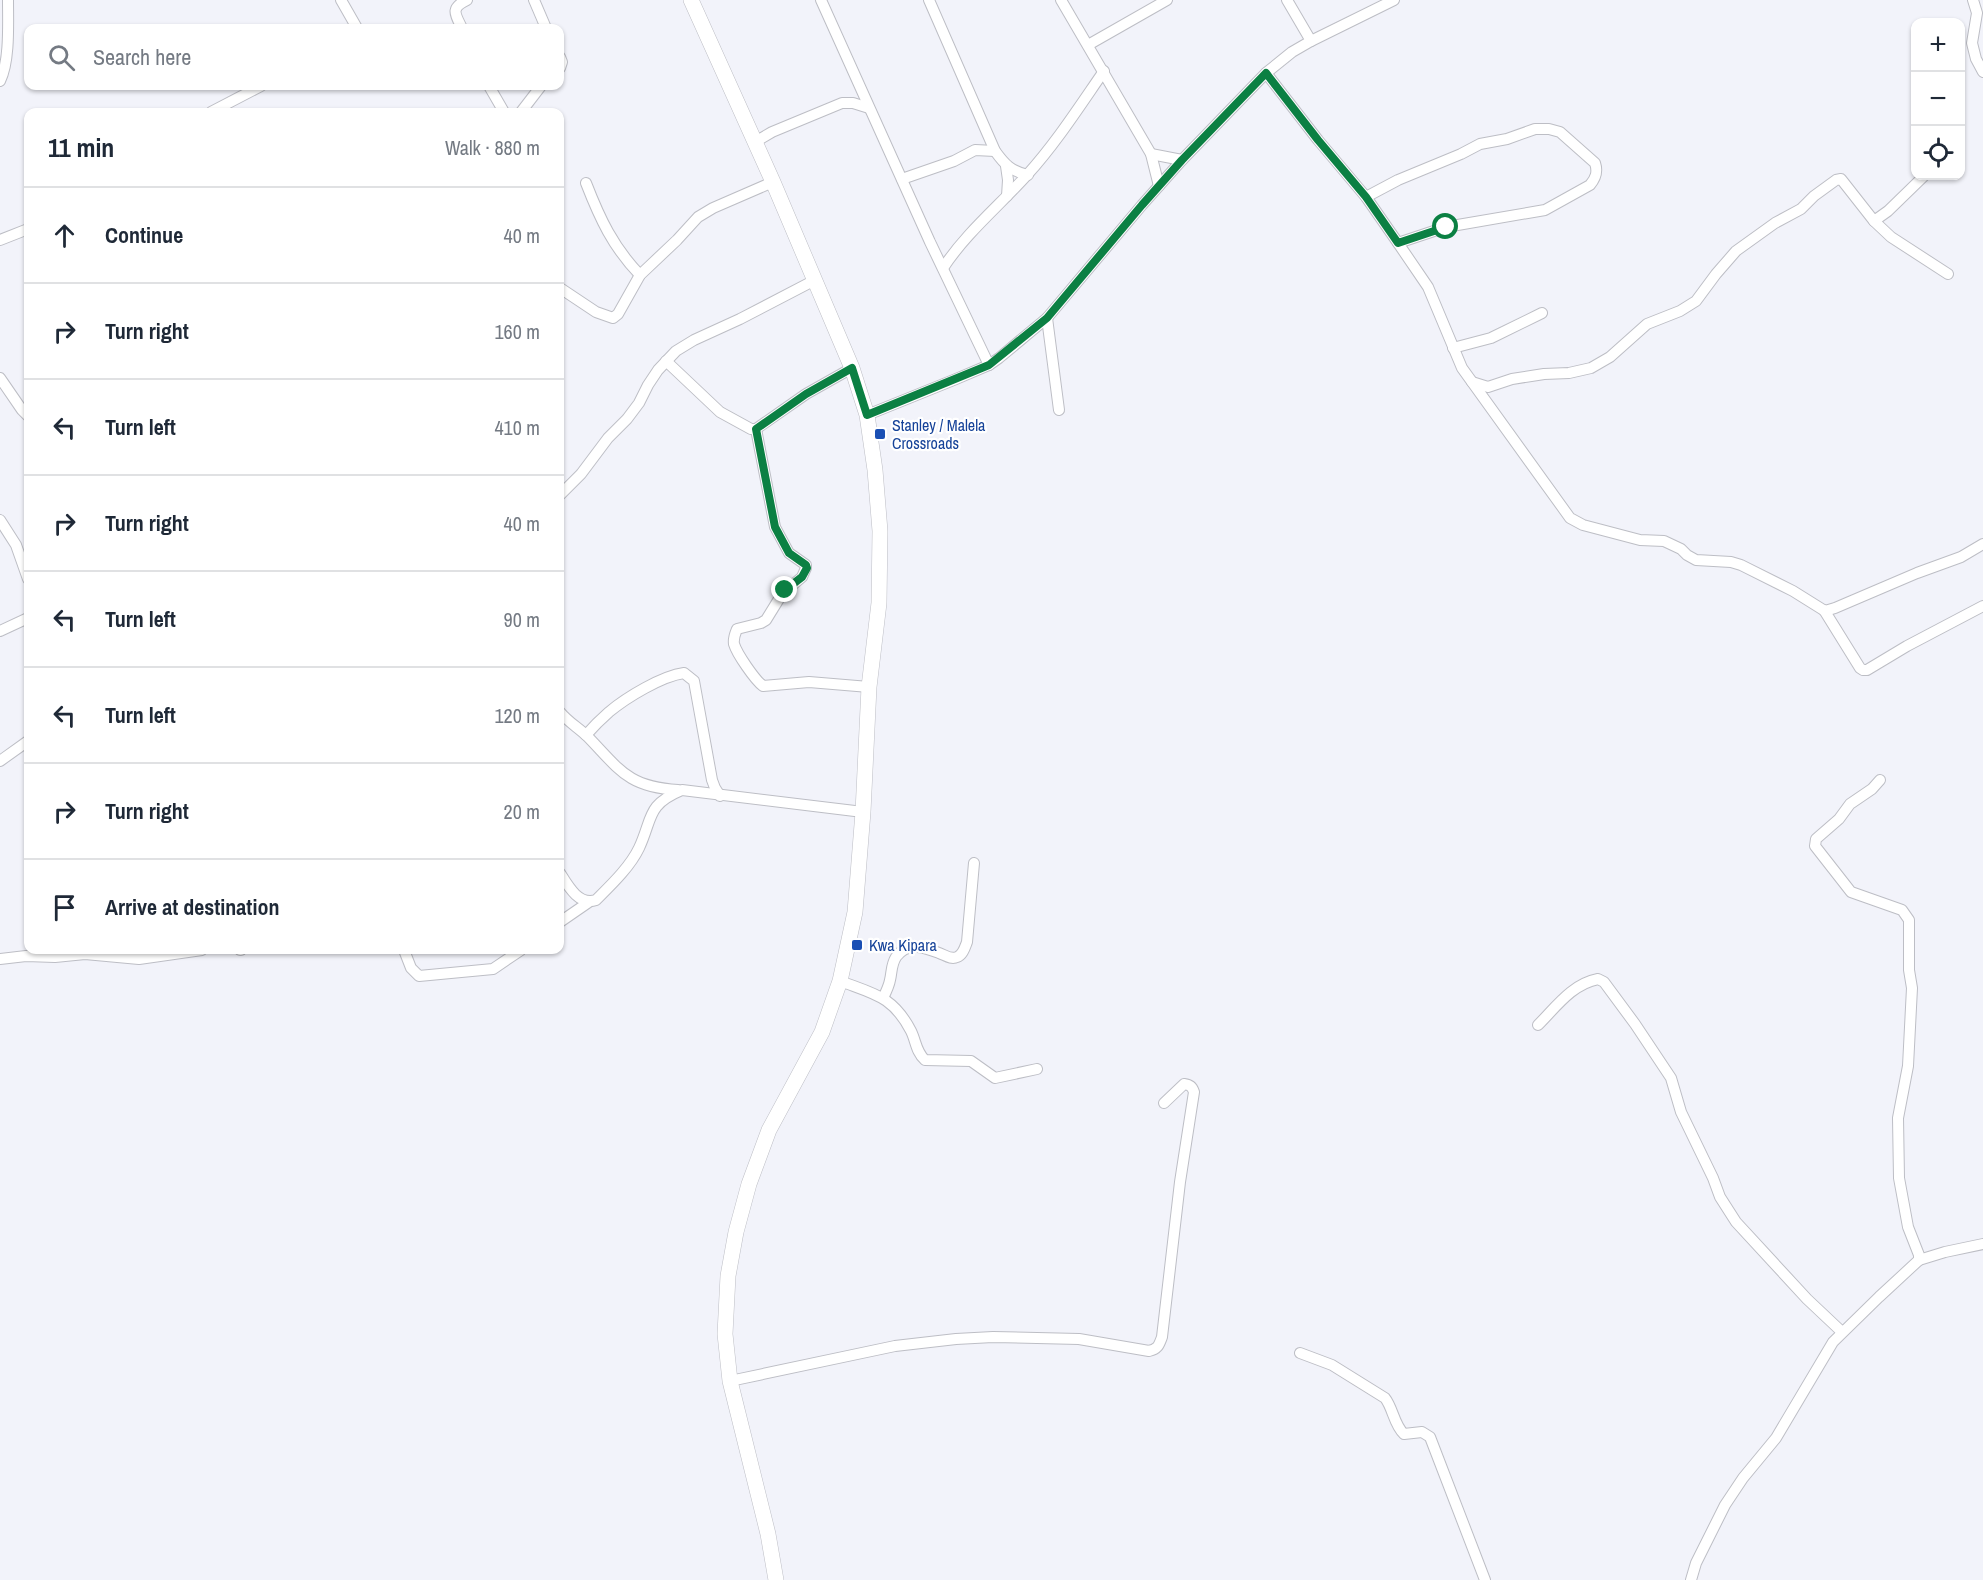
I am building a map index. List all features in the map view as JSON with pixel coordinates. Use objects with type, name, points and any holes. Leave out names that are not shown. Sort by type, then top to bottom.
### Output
[{"type":"main road","points":[[691,0],[773,182],[852,368],[867,415],[875,470],[880,531],[879,603],[869,687],[855,912],[840,981],[822,1032],[769,1130],[748,1184],[728,1276],[725,1334],[730,1381],[768,1534],[776,1580]]},
{"type":"street","points":[[0,81],[4,74],[8,0]]},
{"type":"street","points":[[341,0],[355,24]]},
{"type":"street","points":[[460,24],[455,12],[458,6],[467,0]]},
{"type":"street","points":[[534,0],[544,24]]},
{"type":"street","points":[[929,0],[995,151],[1006,166],[1015,172],[1028,175]]},
{"type":"street","points":[[1061,0],[1151,154],[1159,186]]},
{"type":"street","points":[[1088,45],[1167,0]]},
{"type":"street","points":[[1287,0],[1311,41]]},
{"type":"street","points":[[867,415],[989,365],[1047,318],[1182,160],[1266,73],[1292,52],[1311,41],[1394,0]]},
{"type":"street","points":[[1973,0],[1977,14],[1972,43],[1976,59],[1983,72]]},
{"type":"street","points":[[824,1],[857,82],[989,365]]},
{"type":"street","points":[[944,268],[955,251],[1028,175],[1056,142],[1104,71]]},
{"type":"street","points":[[1266,73],[1366,197],[1398,243],[1428,287],[1462,368],[1575,522],[1640,540],[1664,541],[1681,549],[1686,555],[1696,560],[1731,562],[1793,591],[1824,610],[1863,670],[1867,670],[1983,606]]},
{"type":"street","points":[[842,103],[857,82]]},
{"type":"street","points":[[220,108],[253,90]]},
{"type":"street","points":[[491,90],[502,108]]},
{"type":"street","points":[[524,108],[538,90]]},
{"type":"street","points":[[755,142],[772,132],[842,103],[853,103],[869,108]]},
{"type":"street","points":[[1366,197],[1398,180],[1480,144],[1507,139],[1535,129],[1560,132],[1595,163],[1597,170],[1595,179],[1590,185],[1545,210],[1446,227],[1398,243]]},
{"type":"street","points":[[902,179],[954,161],[975,150],[995,151]]},
{"type":"street","points":[[1151,154],[1182,160]]},
{"type":"street","points":[[1006,166],[1007,196]]},
{"type":"street","points":[[1472,381],[1488,387],[1512,379],[1569,373],[1591,368],[1616,352],[1647,324],[1680,311],[1696,301],[1736,251],[1774,223],[1801,209],[1836,180],[1841,179],[1845,183],[1874,221],[1891,237],[1948,274]]},
{"type":"street","points":[[1874,221],[1888,211],[1920,180]]},
{"type":"street","points":[[564,291],[596,312],[613,318],[618,314],[640,275],[677,240],[691,223],[704,213],[773,182]]},
{"type":"street","points":[[585,183],[612,241],[640,275]]},
{"type":"street","points":[[0,240],[24,231]]},
{"type":"street","points":[[564,491],[627,419],[639,403],[648,385],[676,351],[815,280]]},
{"type":"street","points":[[1453,348],[1491,338],[1542,314]]},
{"type":"street","points":[[1047,318],[1059,410]]},
{"type":"street","points":[[666,361],[720,412],[744,426],[756,429],[806,394],[852,368]]},
{"type":"street","points":[[0,378],[24,412]]},
{"type":"street","points":[[756,429],[775,527],[789,553],[807,568],[802,577],[782,594],[766,620],[737,629],[734,638],[735,646],[763,686],[816,682],[869,687]]},
{"type":"street","points":[[0,520],[16,545],[24,568]]},
{"type":"street","points":[[1824,610],[1835,608],[1961,557],[1983,544]]},
{"type":"street","points":[[0,631],[24,620]]},
{"type":"street","points":[[586,735],[610,711],[663,679],[684,673],[694,681],[712,780],[720,796]]},
{"type":"street","points":[[564,716],[621,772],[642,784],[662,789],[863,812]]},
{"type":"street","points":[[0,761],[24,744]]},
{"type":"street","points":[[1880,780],[1872,789],[1850,804],[1839,819],[1816,839],[1815,846],[1851,892],[1902,910],[1909,920],[1912,1011],[1908,1066],[1898,1118],[1899,1178],[1908,1227],[1919,1260]]},
{"type":"street","points":[[564,919],[589,902],[596,900],[603,893],[639,848],[648,820],[656,806],[666,796],[682,790]]},
{"type":"street","points":[[884,998],[895,959],[905,948],[911,946],[950,958],[956,958],[962,954],[967,942],[974,863]]},
{"type":"street","points":[[564,880],[581,900],[589,902]]},
{"type":"street","points":[[0,959],[85,954],[139,959],[174,954]]},
{"type":"street","points":[[406,954],[411,968],[419,976],[493,969],[515,954]]},
{"type":"street","points":[[1538,1025],[1574,989],[1589,981],[1598,979],[1604,982],[1671,1078],[1681,1112],[1720,1197],[1736,1222],[1807,1299],[1842,1332]]},
{"type":"street","points":[[840,981],[884,998],[893,1004],[903,1015],[916,1040],[918,1052],[925,1060],[971,1061],[995,1078],[1037,1069]]},
{"type":"street","points":[[730,1381],[895,1346],[956,1339],[999,1337],[1079,1339],[1154,1350],[1159,1346],[1162,1337],[1193,1088],[1184,1084],[1164,1103]]},
{"type":"street","points":[[1691,1580],[1696,1563],[1725,1505],[1758,1458],[1776,1438],[1833,1342],[1919,1260],[1983,1244]]},
{"type":"street","points":[[1300,1353],[1332,1365],[1382,1395],[1389,1404],[1399,1429],[1404,1434],[1422,1432],[1430,1437],[1485,1580]]},
{"type":"place","name":"Stanley / Malela Crossroads","points":[[880,434]]},
{"type":"place","name":"Kwa Kipara","points":[[857,945]]},
{"type":"route","points":[[785,590],[802,577],[807,568],[806,565],[792,557],[775,527],[756,429],[806,394],[852,368],[867,415],[989,365],[1047,318],[1182,160],[1266,73],[1366,197],[1398,243],[1446,227]]}]
